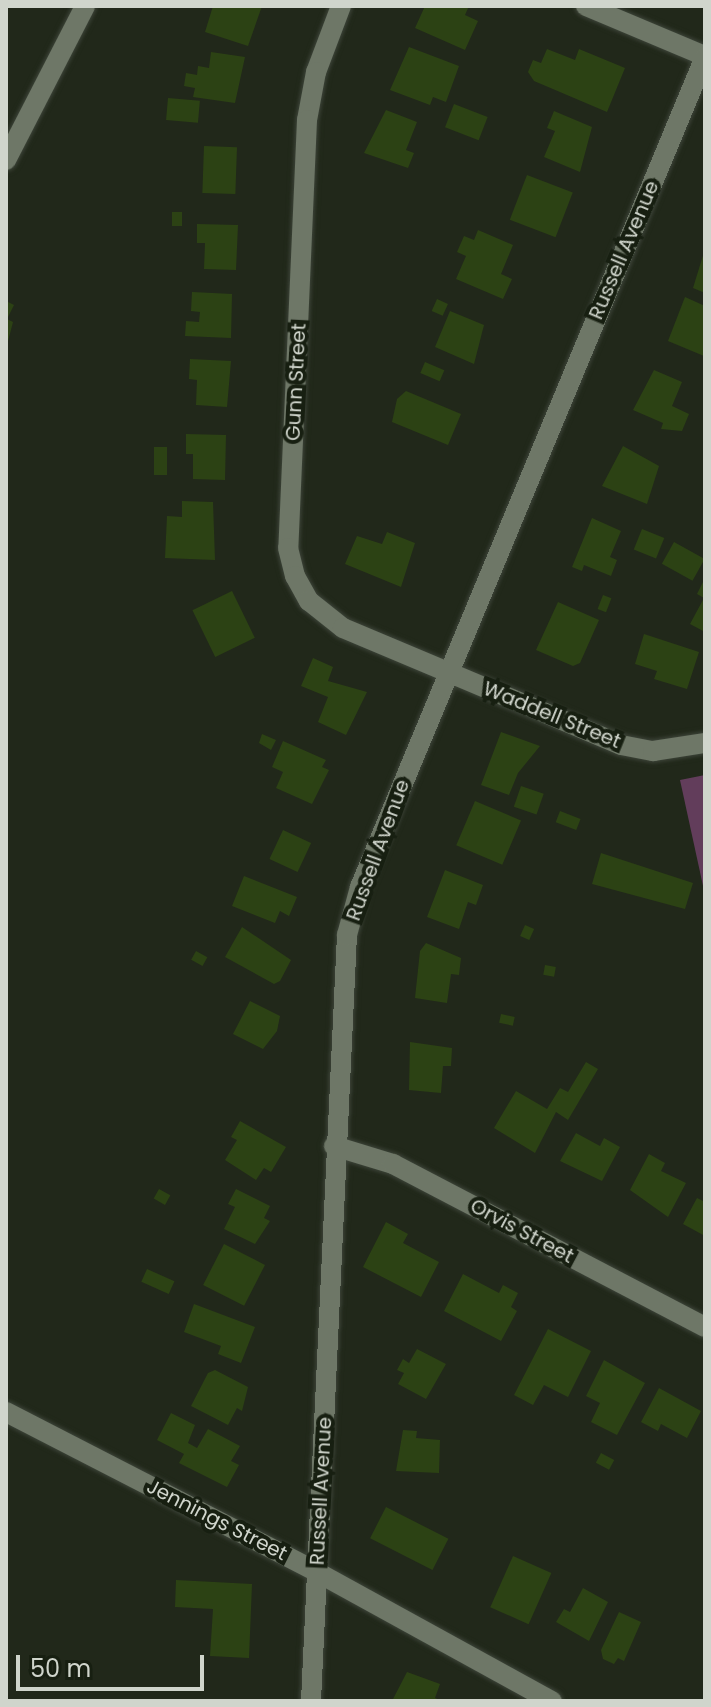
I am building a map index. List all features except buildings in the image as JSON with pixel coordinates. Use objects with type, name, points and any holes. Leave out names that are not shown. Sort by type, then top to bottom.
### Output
[{"type":"street","points":[[6,160],[85,6]]},
{"type":"street","name":"Gunn Street","points":[[341,6],[316,72],[307,120],[290,562],[319,612],[343,628],[448,672]]},
{"type":"street","points":[[586,6],[705,56]]},
{"type":"street","name":"Russell Avenue","points":[[311,1701],[334,1146],[347,935],[360,887],[705,56]]},
{"type":"street","name":"Waddell Street","points":[[448,672],[621,745],[653,751],[705,743]]},
{"type":"street","name":"Orvis Street","points":[[334,1146],[393,1164],[705,1327]]},
{"type":"street","name":"Jennings Street","points":[[6,1412],[317,1572],[552,1701]]},
{"type":"shaded area","points":[[705,775],[705,895],[680,780]]}]
